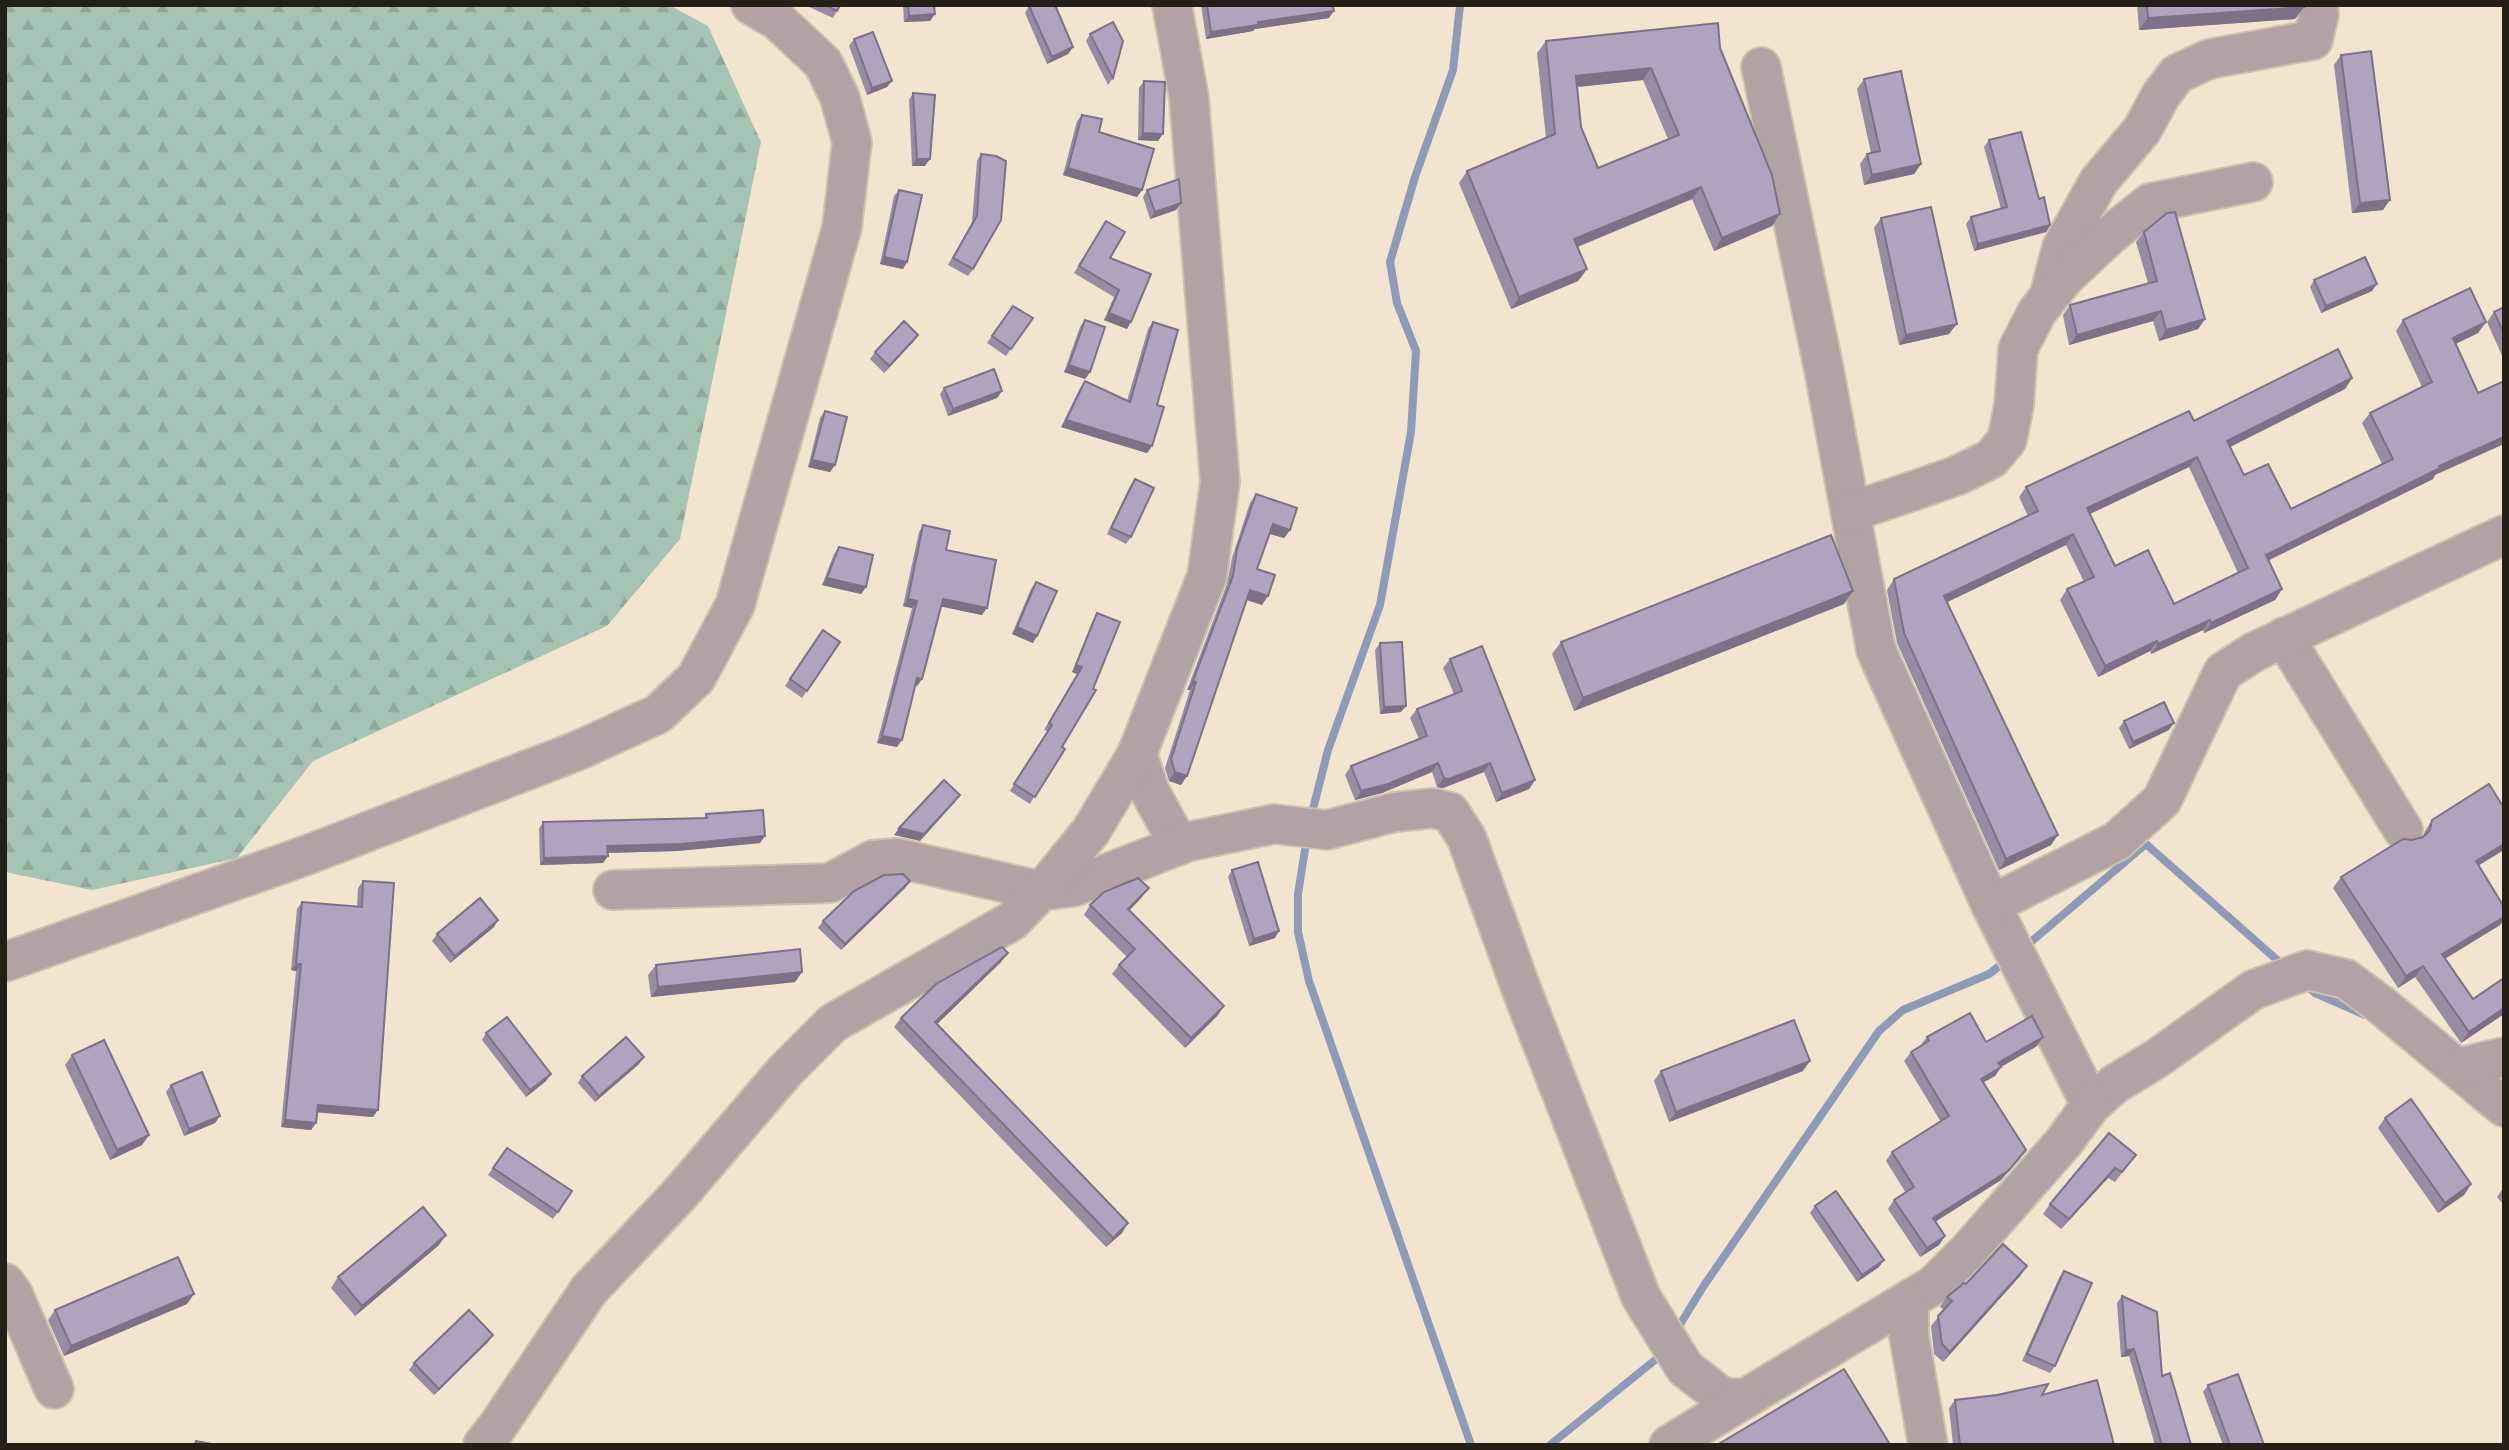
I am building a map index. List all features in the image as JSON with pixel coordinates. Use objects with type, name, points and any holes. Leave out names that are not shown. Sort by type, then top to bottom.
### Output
[{"type":"street","points":[[5,962],[307,855],[577,751],[658,714],[696,678],[735,605],[842,227],[852,142],[841,97],[822,63],[777,20],[751,5]]},
{"type":"street","points":[[483,1445],[589,1290],[678,1196],[785,1071],[833,1023],[1012,921],[1091,831],[1137,754],[1207,576],[1220,482],[1189,98],[1172,5]]},
{"type":"street","points":[[2049,298],[2062,247],[2099,181],[2142,130],[2161,95],[2177,74],[2209,59],[2313,40],[2319,14],[2318,5]]},
{"type":"street","points":[[1761,67],[1822,357],[1877,650],[1991,905],[2091,1105]]},
{"type":"street","points":[[1851,512],[1956,476],[1991,459],[2007,440],[2014,405],[2018,349],[2037,312],[2065,277],[2100,244],[2150,203],[2253,182]]},
{"type":"street","points":[[1991,905],[2117,841],[2162,800],[2224,672],[2253,652],[2504,535]]},
{"type":"street","points":[[2284,637],[2403,830]]},
{"type":"street","points":[[1137,754],[1150,792],[1179,845]]},
{"type":"street","points":[[613,890],[830,883],[873,860],[897,858],[1041,891],[1073,887],[1179,845],[1274,824],[1327,830],[1395,811],[1433,808],[1450,812],[1467,839],[1522,991],[1641,1297],[1685,1368],[1722,1398],[1744,1399]]},
{"type":"street","points":[[1669,1445],[1934,1285],[1968,1251],[2063,1143],[2091,1105],[2115,1084],[2156,1059],[2253,990],[2307,970],[2346,979],[2504,1107]]},
{"type":"street","points":[[2458,1068],[2504,1057]]},
{"type":"street","points":[[5,1283],[13,1294],[54,1388]]},
{"type":"street","points":[[1909,1300],[1909,1336],[1928,1445]]},
{"type":"green space","points":[[5,5],[669,5],[708,26],[761,142],[680,539],[607,626],[313,761],[237,858],[92,890],[5,872]]},
{"type":"building","points":[[825,5],[840,5],[837,11]]},
{"type":"building","points":[[908,5],[934,5],[935,14],[909,16]]},
{"type":"building","points":[[1055,5],[1073,47],[1052,57],[1029,6]]},
{"type":"building","points":[[1207,5],[1333,5],[1334,11],[1211,32]]},
{"type":"building","points":[[2147,5],[2304,5],[2304,7],[2148,18]]},
{"type":"building","points":[[1113,22],[1123,41],[1113,78],[1090,34]]},
{"type":"building","points":[[1718,23],[1720,48],[1772,175],[1780,214],[1722,238],[1701,187],[1574,239],[1587,269],[1519,297],[1467,171],[1555,134],[1546,41]],"holes":[[[1651,68],[1679,135],[1598,168],[1581,127],[1576,76]]]},
{"type":"building","points":[[873,32],[892,81],[872,88],[854,39]]},
{"type":"building","points":[[2371,51],[2390,200],[2360,203],[2341,55]]},
{"type":"building","points":[[1901,71],[1921,164],[1872,175],[1867,154],[1880,151],[1864,79]]},
{"type":"building","points":[[1144,81],[1165,82],[1163,134],[1143,133]]},
{"type":"building","points":[[913,93],[935,95],[930,159],[917,159]]},
{"type":"building","points":[[1082,115],[1102,119],[1099,132],[1154,149],[1142,190],[1068,168]]},
{"type":"building","points":[[2021,132],[2039,199],[2044,197],[2050,225],[1978,244],[1971,217],[2007,207],[1989,140]]},
{"type":"building","points":[[981,154],[996,156],[1006,161],[1001,220],[973,269],[953,258],[977,216]]},
{"type":"building","points":[[1179,179],[1181,203],[1155,212],[1147,190]]},
{"type":"building","points":[[899,190],[922,195],[907,262],[884,257]]},
{"type":"building","points":[[1931,207],[1957,324],[1906,335],[1881,218]]},
{"type":"building","points":[[2175,212],[2205,319],[2166,330],[2161,311],[2077,335],[2070,305],[2157,281],[2144,232],[2167,213]]},
{"type":"building","points":[[1106,221],[1125,232],[1110,258],[1151,274],[1131,322],[1109,313],[1119,290],[1079,266]]},
{"type":"building","points":[[2365,257],[2377,284],[2326,306],[2314,280]]},
{"type":"building","points":[[2470,288],[2486,322],[2453,338],[2478,393],[2504,381],[2504,437],[2439,466],[2440,468],[2266,555],[2282,589],[2211,623],[2210,620],[2158,644],[2157,641],[2105,666],[2067,589],[2094,577],[2073,534],[1944,596],[2058,835],[2006,859],[1904,633],[1894,579],[2038,511],[2026,487],[2189,411],[2194,421],[2338,349],[2352,378],[2227,441],[2244,475],[2268,464],[2291,509],[2393,459],[2370,413],[2432,382],[2403,320]],"holes":[[[2197,457],[2248,568],[2174,604],[2148,550],[2115,566],[2087,508]]]},
{"type":"building","points":[[1013,306],[1033,318],[1011,349],[992,336]]},
{"type":"building","points":[[2504,307],[2504,333],[2494,312]]},
{"type":"building","points":[[1085,320],[1105,327],[1090,372],[1069,365]]},
{"type":"building","points":[[904,321],[918,335],[889,366],[875,352]]},
{"type":"building","points":[[1153,322],[1178,330],[1157,405],[1164,407],[1152,446],[1066,420],[1085,381],[1130,402]]},
{"type":"building","points":[[994,369],[1002,391],[953,409],[944,388]]},
{"type":"building","points":[[825,411],[847,417],[835,465],[812,460]]},
{"type":"building","points":[[1135,479],[1154,488],[1131,537],[1111,528]]},
{"type":"building","points":[[1256,494],[1297,508],[1290,530],[1273,524],[1257,569],[1275,575],[1268,596],[1250,590],[1187,776],[1175,772],[1171,759],[1196,682],[1193,681],[1233,576],[1237,549]]},
{"type":"building","points":[[923,525],[950,531],[946,550],[996,560],[987,608],[943,599],[922,679],[917,678],[902,740],[882,736],[917,601],[908,599]]},
{"type":"building","points":[[1831,535],[1853,591],[1583,698],[1561,642]]},
{"type":"building","points":[[839,547],[873,555],[866,587],[827,578]]},
{"type":"building","points":[[1036,582],[1057,591],[1037,636],[1017,627]]},
{"type":"building","points":[[1097,613],[1120,622],[1093,689],[1096,690],[1062,747],[1065,749],[1035,797],[1014,784],[1052,725],[1049,723],[1082,667],[1076,665]]},
{"type":"building","points":[[823,630],[840,642],[807,691],[790,679]]},
{"type":"building","points":[[1402,642],[1406,706],[1384,707],[1380,643]]},
{"type":"building","points":[[1482,646],[1535,780],[1502,793],[1490,763],[1449,779],[1444,778],[1438,763],[1388,784],[1361,791],[1351,766],[1427,736],[1417,709],[1462,691],[1450,659]]},
{"type":"building","points":[[2164,702],[2174,723],[2133,742],[2124,721]]},
{"type":"building","points":[[944,780],[960,795],[924,834],[899,828]]},
{"type":"building","points":[[2489,784],[2504,808],[2504,844],[2476,861],[2504,907],[2504,917],[2442,954],[2473,999],[2504,978],[2504,1008],[2469,1032],[2423,966],[2406,976],[2341,877],[2403,839],[2423,837],[2430,830],[2432,820]]},
{"type":"building","points":[[763,810],[765,836],[681,844],[607,846],[608,856],[544,858],[543,822],[707,818],[706,814]]},
{"type":"building","points":[[1258,862],[1279,931],[1254,939],[1232,870]]},
{"type":"building","points":[[903,874],[910,881],[845,944],[823,921],[854,891],[884,875]]},
{"type":"building","points":[[1138,878],[1149,888],[1128,909],[1224,1006],[1191,1038],[1119,965],[1135,949],[1090,905],[1104,892]]},
{"type":"building","points":[[363,881],[394,883],[378,1110],[318,1105],[316,1123],[285,1120],[301,964],[296,964],[302,902],[362,907]]},
{"type":"building","points":[[480,898],[498,920],[455,956],[437,934]]},
{"type":"building","points":[[1002,947],[1008,953],[935,1022],[1128,1223],[1113,1238],[901,1018],[936,984]]},
{"type":"building","points":[[800,949],[802,972],[658,987],[656,965]]},
{"type":"building","points":[[1970,1013],[1986,1042],[2032,1016],[2043,1037],[1998,1063],[2001,1067],[1981,1079],[2026,1150],[2008,1171],[1933,1218],[1945,1236],[1927,1248],[1894,1200],[1914,1187],[1892,1152],[1949,1116],[1911,1052],[1929,1041],[1927,1037]]},
{"type":"building","points":[[507,1017],[551,1074],[530,1090],[486,1033]]},
{"type":"building","points":[[1794,1020],[1810,1061],[1676,1112],[1661,1071]]},
{"type":"building","points":[[626,1037],[644,1057],[599,1096],[582,1076]]},
{"type":"building","points":[[104,1040],[149,1135],[117,1150],[72,1055]]},
{"type":"building","points":[[202,1072],[220,1116],[189,1129],[171,1085]]},
{"type":"building","points":[[2411,1099],[2471,1184],[2445,1203],[2385,1118]]},
{"type":"building","points":[[2109,1133],[2136,1155],[2122,1172],[2115,1168],[2069,1219],[2050,1204]]},
{"type":"building","points":[[507,1148],[572,1191],[558,1212],[493,1168]]},
{"type":"building","points":[[1836,1191],[1884,1260],[1862,1275],[1815,1206]]},
{"type":"building","points":[[423,1207],[446,1235],[362,1306],[338,1277]]},
{"type":"building","points":[[2003,1244],[2027,1266],[1950,1352],[1942,1344],[1938,1316],[1952,1301],[1947,1297],[1966,1284]]},
{"type":"building","points":[[178,1257],[194,1294],[71,1346],[55,1310]]},
{"type":"building","points":[[2064,1271],[2092,1283],[2055,1366],[2027,1354]]},
{"type":"building","points":[[2122,1296],[2157,1312],[2162,1376],[2170,1373],[2191,1445],[2162,1445],[2134,1349],[2126,1350]]},
{"type":"building","points":[[469,1310],[493,1335],[439,1389],[414,1363]]},
{"type":"building","points":[[1844,1369],[1889,1443],[1886,1445],[1717,1445]]},
{"type":"building","points":[[2238,1374],[2264,1445],[2230,1445],[2208,1385]]},
{"type":"building","points":[[2097,1380],[2114,1445],[1960,1445],[1955,1400],[1997,1395],[2048,1384],[2042,1395]]},
{"type":"building","points":[[196,1441],[217,1445],[195,1445]]},
{"type":"waterway","points":[[1311,817],[1328,750],[1380,605],[1411,432],[1416,351],[1397,303],[1390,262],[1415,177],[1453,70],[1460,5]]},
{"type":"waterway","points":[[1307,837],[1298,894],[1298,932],[1309,981],[1471,1445]]},
{"type":"waterway","points":[[2025,947],[2146,844],[2285,967]]},
{"type":"waterway","points":[[1676,1331],[1703,1287],[1879,1031],[1903,1010],[1989,974],[2006,961]]},
{"type":"waterway","points":[[2305,984],[2315,993],[2365,1015]]},
{"type":"waterway","points":[[1550,1445],[1663,1351]]}]
